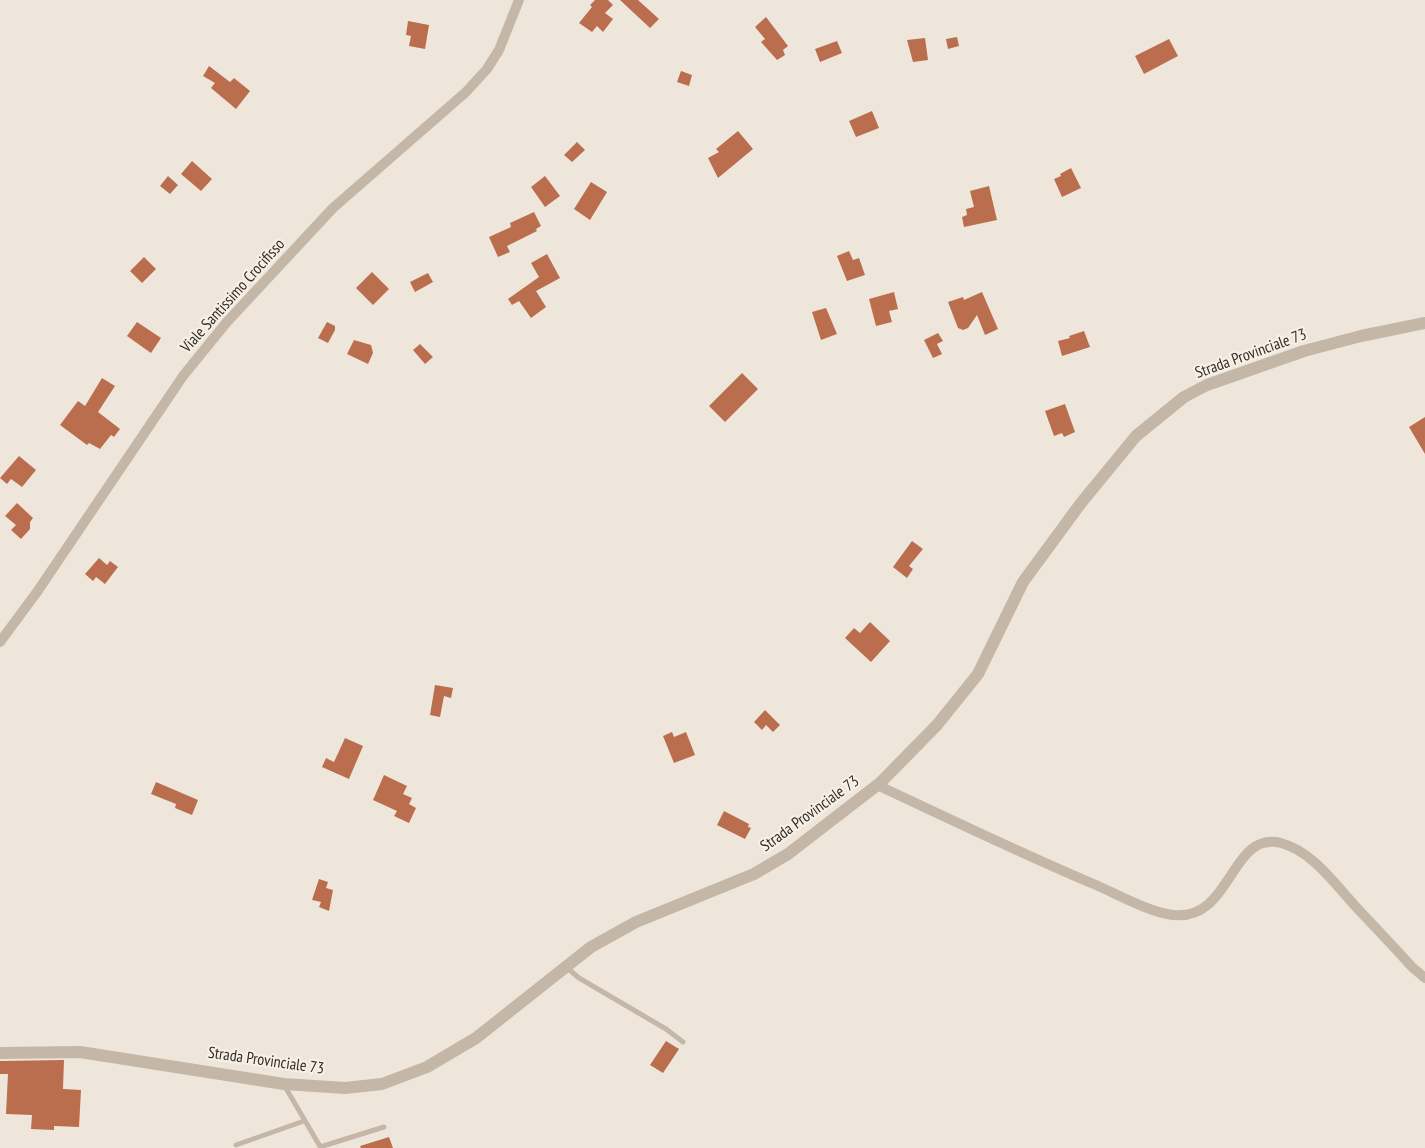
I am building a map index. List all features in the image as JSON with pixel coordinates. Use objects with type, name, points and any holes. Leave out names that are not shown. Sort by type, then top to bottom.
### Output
[{"type":"street","name":"Viale Santissimo Crocifisso","points":[[0,642],[38,592],[190,367],[226,323],[333,208],[466,92],[488,69],[499,50],[519,0]]},
{"type":"street","name":"Strada Provinciale 73","points":[[0,1053],[80,1052],[284,1084],[345,1088],[382,1084],[427,1067],[476,1038],[591,947],[636,922],[754,874],[788,854],[877,785],[937,725],[978,674],[1023,582],[1081,503],[1136,436],[1184,397],[1207,385],[1304,351],[1425,323]]},
{"type":"street","points":[[877,785],[1065,872],[1172,915],[1194,913],[1212,903],[1251,849],[1262,843],[1273,841],[1283,843],[1318,865],[1412,967],[1425,978]]},
{"type":"lane","points":[[566,967],[579,978],[666,1029],[683,1042]]},
{"type":"lane","points":[[284,1084],[320,1147],[384,1127]]},
{"type":"lane","points":[[236,1145],[304,1121]]},
{"type":"building","points":[[595,0],[608,0],[613,5],[605,13],[613,19],[603,32],[597,26],[592,32],[579,23]]},
{"type":"building","points":[[620,0],[638,0],[659,19],[650,28]]},
{"type":"building","points":[[766,17],[788,46],[783,50],[785,55],[777,60],[761,42],[765,39],[755,27]]},
{"type":"building","points":[[408,21],[429,25],[425,49],[409,46],[411,36],[406,35]]},
{"type":"building","points":[[957,37],[959,46],[948,49],[946,39]]},
{"type":"building","points":[[925,38],[928,60],[913,62],[907,40]]},
{"type":"building","points":[[1169,39],[1178,56],[1144,74],[1135,56]]},
{"type":"building","points":[[837,41],[842,53],[820,62],[815,49]]},
{"type":"building","points":[[209,66],[230,82],[234,78],[250,91],[236,109],[211,88],[215,83],[203,76]]},
{"type":"building","points":[[681,71],[692,75],[689,86],[677,82]]},
{"type":"building","points":[[872,111],[879,128],[856,137],[849,121]]},
{"type":"building","points":[[738,131],[753,149],[718,178],[708,158],[719,152],[716,149]]},
{"type":"building","points":[[577,142],[585,150],[572,162],[564,155]]},
{"type":"building","points":[[192,161],[212,179],[201,191],[181,174]]},
{"type":"building","points":[[1071,168],[1081,188],[1062,197],[1054,179]]},
{"type":"building","points":[[168,176],[178,185],[170,194],[160,186]]},
{"type":"building","points":[[545,176],[560,196],[545,207],[531,187]]},
{"type":"building","points":[[591,182],[607,192],[590,220],[574,209]]},
{"type":"building","points":[[989,186],[997,220],[964,227],[962,217],[967,215],[966,209],[974,207],[970,191]]},
{"type":"building","points":[[534,212],[541,226],[536,229],[537,231],[507,246],[510,252],[498,257],[489,237],[511,227],[510,223]]},
{"type":"building","points":[[849,251],[853,260],[859,258],[865,275],[847,281],[837,256]]},
{"type":"building","points":[[547,254],[560,278],[536,291],[546,307],[531,318],[519,301],[512,305],[508,299],[539,277],[531,263]]},
{"type":"building","points":[[144,257],[156,269],[142,283],[130,271]]},
{"type":"building","points":[[372,272],[389,289],[373,305],[356,288]]},
{"type":"building","points":[[428,273],[433,282],[415,292],[410,282]]},
{"type":"building","points":[[894,292],[898,309],[889,311],[892,322],[876,326],[869,299]]},
{"type":"building","points":[[982,292],[998,329],[985,335],[977,315],[968,328],[963,330],[958,328],[948,302],[963,297],[964,300]]},
{"type":"building","points":[[826,308],[837,334],[821,340],[812,312]]},
{"type":"building","points":[[137,322],[161,338],[151,353],[127,336]]},
{"type":"building","points":[[327,322],[335,326],[328,343],[318,338]]},
{"type":"building","points":[[1084,331],[1090,347],[1062,356],[1058,341]]},
{"type":"building","points":[[938,333],[943,341],[937,344],[942,354],[933,358],[924,340]]},
{"type":"building","points":[[354,340],[371,345],[373,353],[368,364],[347,354]]},
{"type":"building","points":[[420,344],[433,357],[425,364],[413,350]]},
{"type":"building","points":[[742,373],[758,389],[725,422],[709,406]]},
{"type":"building","points":[[102,378],[115,386],[98,412],[120,429],[114,437],[111,435],[100,449],[89,443],[87,445],[60,425],[78,401],[85,406]]},
{"type":"building","points":[[1065,404],[1075,432],[1064,437],[1062,433],[1054,436],[1045,411]]},
{"type":"building","points":[[1425,417],[1425,454],[1409,427]]},
{"type":"building","points":[[19,456],[36,470],[22,487],[11,479],[7,484],[0,478]]},
{"type":"building","points":[[17,503],[33,518],[30,522],[30,529],[21,539],[11,530],[16,525],[5,516]]},
{"type":"building","points":[[912,541],[923,549],[909,566],[913,569],[907,578],[893,567]]},
{"type":"building","points":[[99,558],[107,565],[110,561],[118,567],[105,584],[96,577],[93,581],[85,574]]},
{"type":"building","points":[[870,622],[890,641],[871,662],[845,638],[854,628],[860,633]]},
{"type":"building","points":[[435,685],[453,688],[451,698],[444,696],[440,717],[430,715]]},
{"type":"building","points":[[765,710],[780,725],[773,732],[766,725],[762,730],[754,722]]},
{"type":"building","points":[[672,732],[674,737],[686,732],[695,755],[674,763],[663,736]]},
{"type":"building","points":[[345,738],[363,746],[349,779],[322,767],[326,758],[334,762]]},
{"type":"building","points":[[384,775],[407,786],[403,794],[412,798],[409,804],[416,808],[409,823],[394,816],[397,811],[373,800]]},
{"type":"building","points":[[156,782],[198,800],[192,815],[175,808],[176,804],[151,794]]},
{"type":"building","points":[[724,811],[749,824],[748,827],[751,828],[745,839],[717,825]]},
{"type":"building","points":[[319,879],[328,882],[326,888],[333,890],[329,911],[319,907],[321,902],[312,900]]},
{"type":"building","points":[[666,1041],[679,1049],[663,1073],[650,1065]]},
{"type":"building","points":[[64,1060],[63,1089],[81,1090],[79,1127],[54,1126],[54,1130],[31,1129],[32,1115],[6,1114],[8,1074],[0,1074],[0,1061]]},
{"type":"building","points":[[389,1137],[393,1148],[361,1148],[360,1146]]}]
